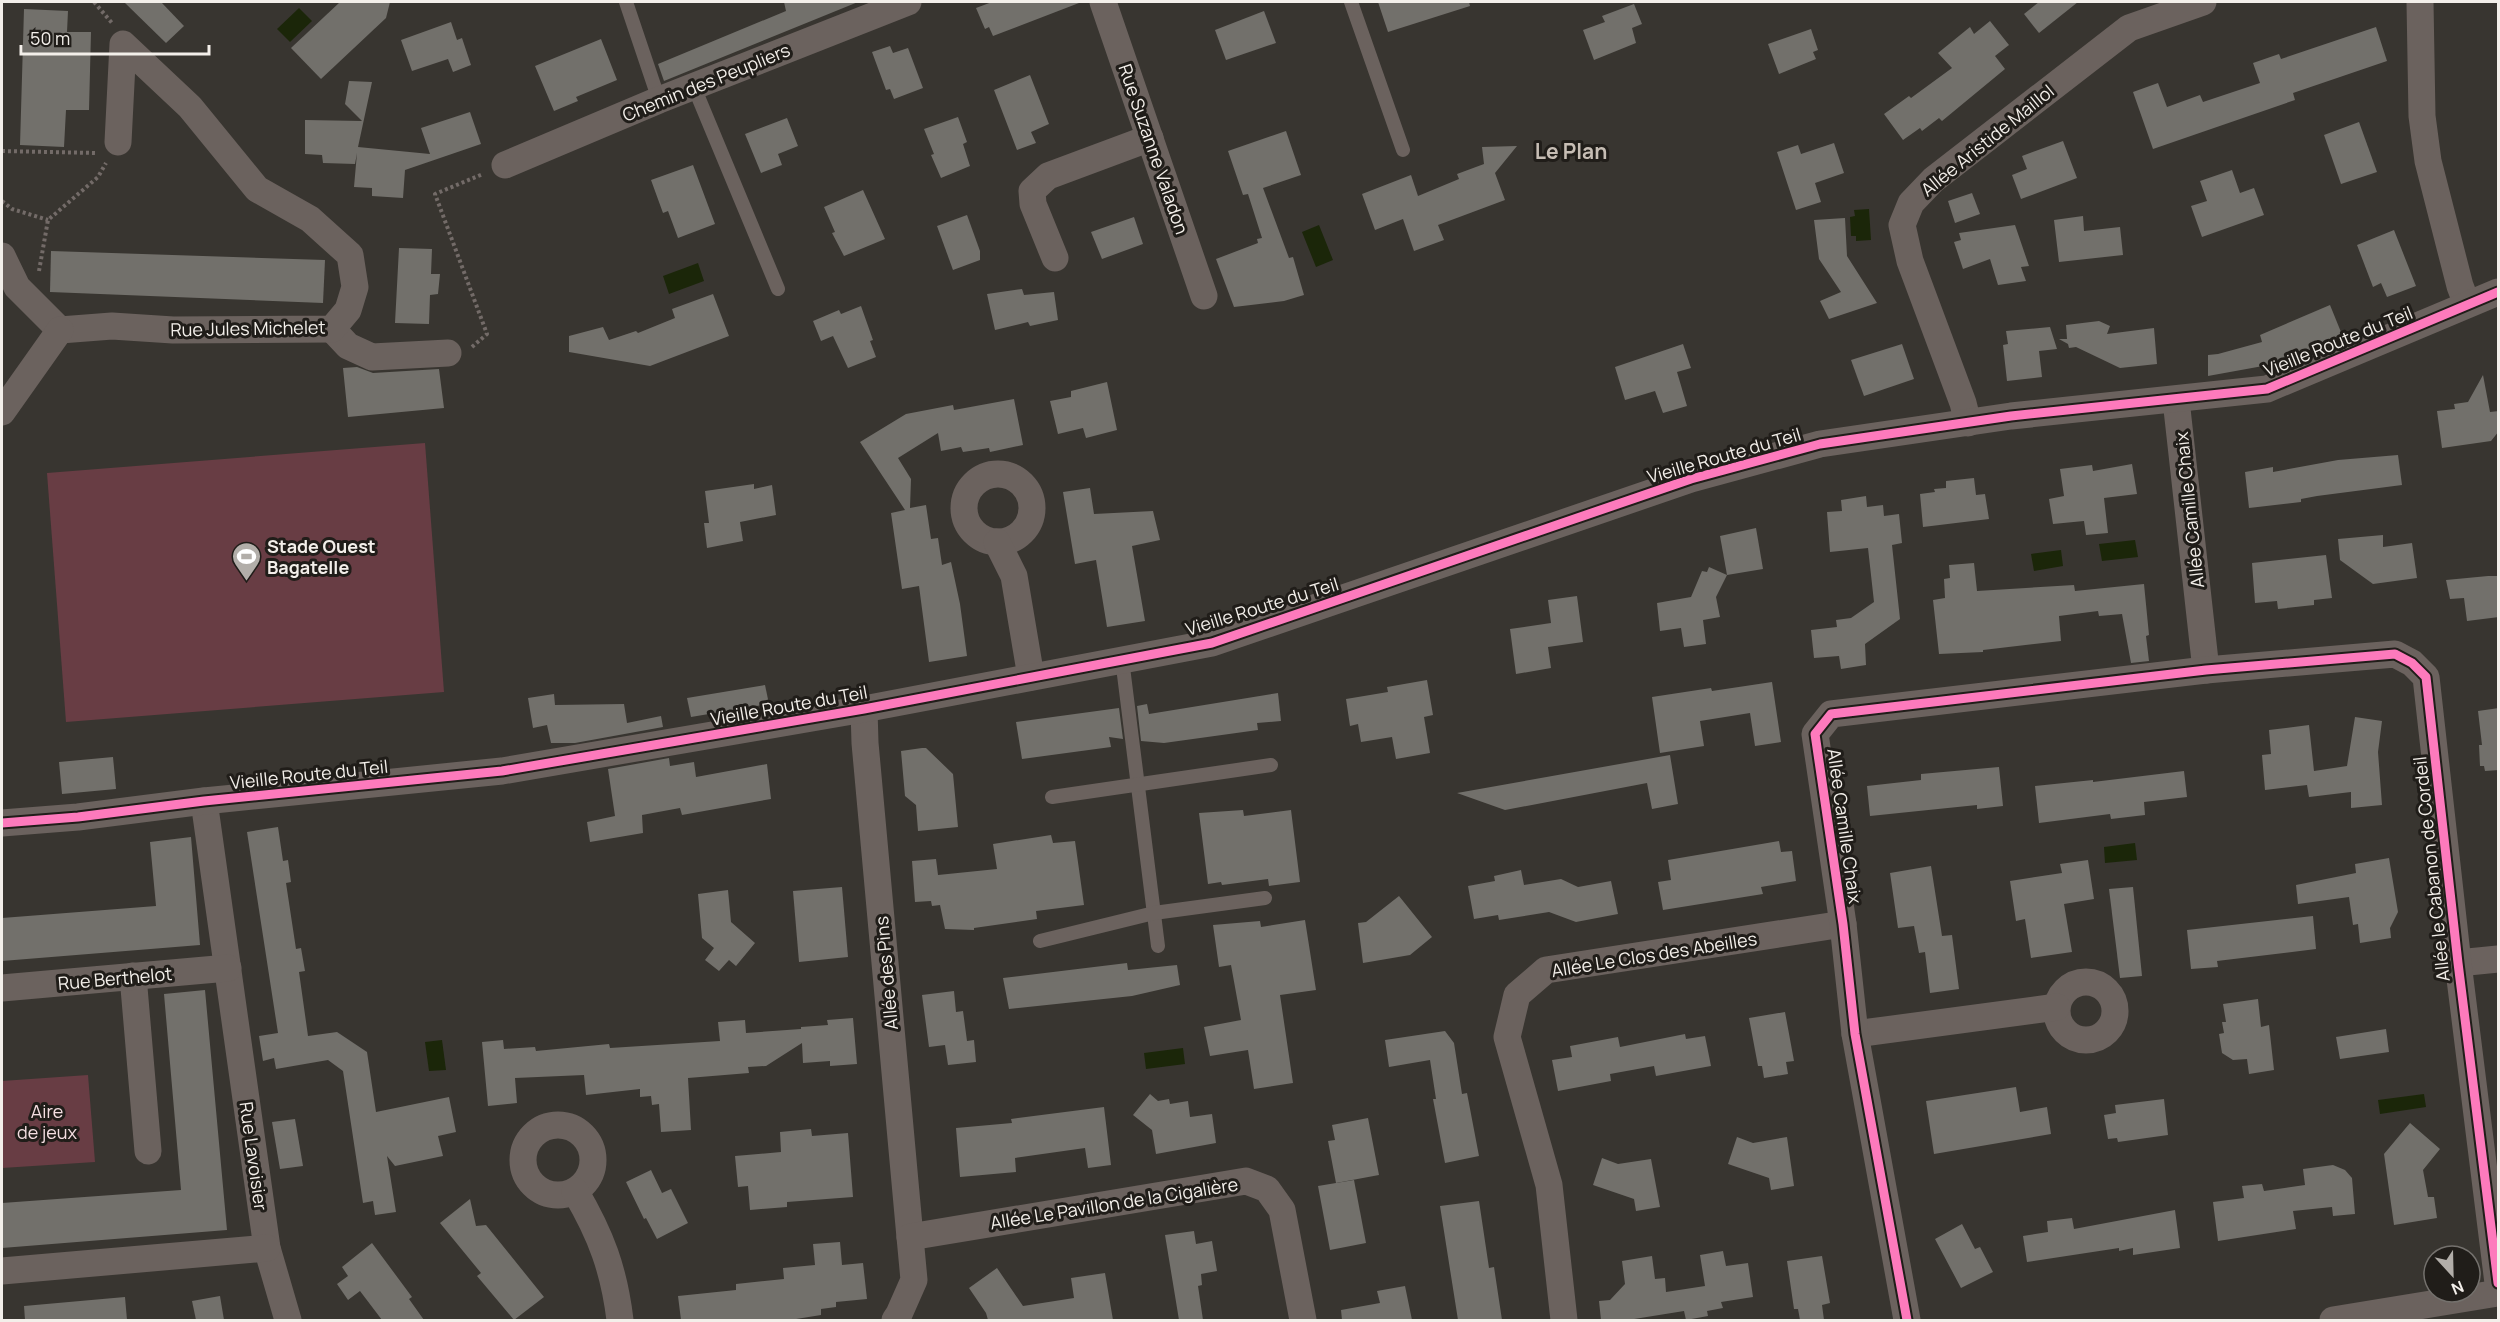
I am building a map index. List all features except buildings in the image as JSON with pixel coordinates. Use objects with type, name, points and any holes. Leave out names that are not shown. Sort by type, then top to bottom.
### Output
[{"type":"street","name":"Chemin des Peupliers","points":[[506,165],[659,100],[908,2]]},
{"type":"street","name":"Rue Suzanne Valadon","points":[[1103,2],[1204,296]]},
{"type":"street","name":"Allée Aristide Maillol","points":[[1968,423],[1910,261],[1902,225],[1911,203],[1933,180],[2129,28],[2203,2]]},
{"type":"street","points":[[2420,2],[2422,116],[2428,161],[2460,286],[2467,304]]},
{"type":"street","name":"Rue Jules Michelet","points":[[60,330],[112,326],[173,330],[332,329],[348,310],[356,287],[350,255],[310,219],[257,189],[190,107],[123,45],[116,145]]},
{"type":"street","points":[[1055,258],[1033,204],[1032,191],[1048,176],[1150,138]]},
{"type":"street","points":[[2,256],[18,287],[60,330],[2,412]]},
{"type":"street","name":"Vieille Route du Teil","points":[[2,823],[89,816],[204,801],[502,771],[864,709],[1212,643],[1691,479],[1820,444],[2010,416],[2267,389],[2499,292]]},
{"type":"street","points":[[332,329],[348,346],[372,357],[448,353]]},
{"type":"street","name":"Allée Camille Chaix","points":[[1906,1320],[1855,1034],[1843,924],[1815,734],[1831,714],[2206,670],[2176,400]]},
{"type":"street","points":[[997,542],[1014,576],[1031,677]]},
{"type":"street","name":"Allée le Cabanon de Cordeil","points":[[2206,670],[2395,654],[2412,663],[2426,677],[2458,963],[2499,1283]]},
{"type":"street","name":"Allée des Pins","points":[[864,709],[865,743],[910,1237]]},
{"type":"street","name":"Rue Lavoisier","points":[[204,801],[267,1248],[288,1320]]},
{"type":"street","name":"Allée Le Clos des Abeilles","points":[[1564,1320],[1549,1185],[1507,1037],[1517,995],[1546,970],[1843,924]]},
{"type":"street","points":[[2458,963],[2499,959]]},
{"type":"street","name":"Rue Berthelot","points":[[2,988],[228,968]]},
{"type":"street","points":[[133,976],[148,1151]]},
{"type":"street","points":[[1855,1034],[2057,1007]]},
{"type":"street","name":"Allée Le Pavillon de la Cigalière","points":[[910,1237],[1246,1180],[1267,1189],[1282,1210],[1303,1320]]},
{"type":"street","points":[[575,1191],[594,1223],[615,1281],[620,1320]]},
{"type":"street","points":[[895,1320],[914,1280],[910,1237]]},
{"type":"street","points":[[2,1271],[267,1248]]},
{"type":"street","points":[[2332,1320],[2499,1293]]},
{"type":"lane","points":[[626,2],[659,100]]},
{"type":"lane","points":[[1351,2],[1403,150]]},
{"type":"lane","points":[[694,87],[778,289]]},
{"type":"lane","points":[[1122,659],[1158,946]]},
{"type":"lane","points":[[1052,797],[1271,765]]},
{"type":"lane","points":[[1040,941],[1154,913],[1265,898]]},
{"type":"path","points":[[2,151],[98,153],[116,145]]},
{"type":"path","points":[[33,303],[48,220],[98,177],[116,145]]},
{"type":"path","points":[[448,353],[469,349],[487,333],[435,194],[506,165]]},
{"type":"path","points":[[2,201],[12,209],[48,220]]},
{"type":"green space","name":"Stade Ouest Bagatelle","points":[[425,443],[444,692],[66,722],[47,473]]},
{"type":"green space","name":"Aire de jeux","points":[[88,1075],[95,1162],[2,1168],[2,1081]]},
{"type":"shaded area","points":[[299,8],[312,21],[290,42],[277,29]]},
{"type":"shaded area","points":[[1869,209],[1871,240],[1856,241],[1856,236],[1851,236],[1850,217],[1855,216],[1854,210]]},
{"type":"shaded area","points":[[1319,225],[1333,260],[1316,267],[1302,232]]},
{"type":"shaded area","points":[[698,263],[704,281],[669,294],[663,276]]},
{"type":"shaded area","points":[[2135,540],[2138,557],[2102,561],[2099,544]]},
{"type":"shaded area","points":[[2061,550],[2063,566],[2034,571],[2031,554]]},
{"type":"shaded area","points":[[2135,843],[2137,860],[2105,863],[2104,847]]},
{"type":"shaded area","points":[[442,1040],[446,1070],[429,1071],[425,1042]]},
{"type":"shaded area","points":[[1183,1048],[1185,1064],[1146,1069],[1144,1053]]},
{"type":"shaded area","points":[[2424,1094],[2426,1107],[2380,1114],[2378,1100]]},
{"type":"cycle path","points":[[2,823],[78,817],[204,801],[502,771],[864,709],[1212,643],[1691,479],[1820,444],[2011,416],[2267,389],[2498,292]]},
{"type":"cycle path","points":[[1907,1320],[1855,1034],[1843,924],[1815,734],[1831,714],[2206,670],[2395,654],[2412,663],[2426,677],[2458,963],[2498,1283]]},
{"type":"place","name":"Stade Ouest Bagatelle","points":[[246,582]]},
{"type":"district","name":"Le Plan","points":[[1571,151]]}]
